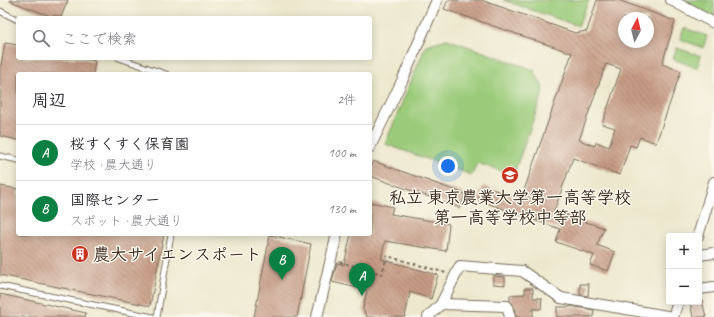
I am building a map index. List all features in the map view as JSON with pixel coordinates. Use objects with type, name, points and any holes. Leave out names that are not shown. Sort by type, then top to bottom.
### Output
[{"type":"street","points":[[372,142],[402,81],[437,0]]},
{"type":"street","points":[[671,0],[714,23]]},
{"type":"street","points":[[699,233],[714,182]]},
{"type":"street","points":[[317,317],[337,236]]},
{"type":"street","points":[[702,255],[714,253]]},
{"type":"street","points":[[428,317],[441,304],[460,266],[522,271],[561,298],[673,317],[677,305]]},
{"type":"street","points":[[702,288],[714,287]]},
{"type":"street","points":[[441,304],[507,306],[510,317]]},
{"type":"lane","points":[[0,11],[16,19]]},
{"type":"lane","points":[[125,60],[160,72]]},
{"type":"lane","points":[[0,156],[16,160]]},
{"type":"lane","points":[[157,317],[171,236]]},
{"type":"lane","points":[[0,286],[153,317]]},
{"type":"path","points":[[331,260],[382,274],[387,256],[455,276]]},
{"type":"green space","points":[[503,0],[589,0],[578,26]]},
{"type":"green space","points":[[681,0],[714,0],[714,18]]},
{"type":"green space","points":[[684,28],[707,36],[703,48],[680,39]]},
{"type":"green space","points":[[447,39],[534,70],[544,90],[515,170],[510,174],[477,163],[472,175],[385,144],[426,45]]},
{"type":"green space","points":[[677,48],[701,56],[697,68],[673,59]]},
{"type":"building","points":[[68,0],[61,16],[50,16],[10,1]]},
{"type":"building","points":[[448,0],[481,0],[575,33],[587,31],[597,0],[618,0],[651,12],[618,12],[618,48],[654,48],[654,13],[675,21],[662,64],[681,71],[656,143],[640,137],[636,147],[630,145],[620,175],[573,158],[554,211],[604,228],[597,245],[615,252],[608,271],[590,265],[594,255],[556,242],[560,229],[478,200],[483,186],[521,199],[572,53],[444,9]],"holes":[[[606,64],[621,69],[602,124],[615,128],[609,147],[596,142],[595,146],[579,140]]]},
{"type":"building","points":[[5,43],[16,45],[16,60],[95,61],[93,72],[16,72],[16,140],[0,136],[0,70]]},
{"type":"building","points":[[373,161],[465,194],[460,208],[372,177]]},
{"type":"building","name":"農大サイエンスポート","points":[[0,186],[16,189],[16,236],[164,236],[150,306],[0,275]]},
{"type":"building","points":[[372,202],[393,207],[391,214],[449,224],[446,251],[385,241],[381,259],[438,275],[431,299],[410,292],[405,317],[367,317],[363,309],[367,290],[332,282],[337,263],[344,265],[351,236],[372,236]]},
{"type":"building","points":[[270,236],[311,244],[297,317],[254,317]]},
{"type":"building","points":[[493,276],[505,277],[505,285],[493,284]]},
{"type":"building","points":[[580,284],[589,284],[588,296],[580,295]]},
{"type":"building","points":[[525,288],[533,288],[533,298],[542,298],[541,309],[533,309],[533,317],[516,317],[513,304],[510,301],[510,295],[525,294]]},
{"type":"building","points":[[0,294],[86,313],[85,317],[0,317]]},
{"type":"building","points":[[702,300],[706,317],[693,317],[691,305],[702,305]]},
{"type":"building","points":[[570,306],[594,310],[593,317],[557,317],[557,307]]},
{"type":"place","name":"私立 東京農業大学第一高等学校 第一高等学校中等部","points":[[510,175]]},
{"type":"place","name":"農大サイエンスポート","points":[[80,254]]},
{"type":"place","name":"国際センター","points":[[282,280]]},
{"type":"place","name":"桜すくすく保育園","points":[[362,296]]}]
